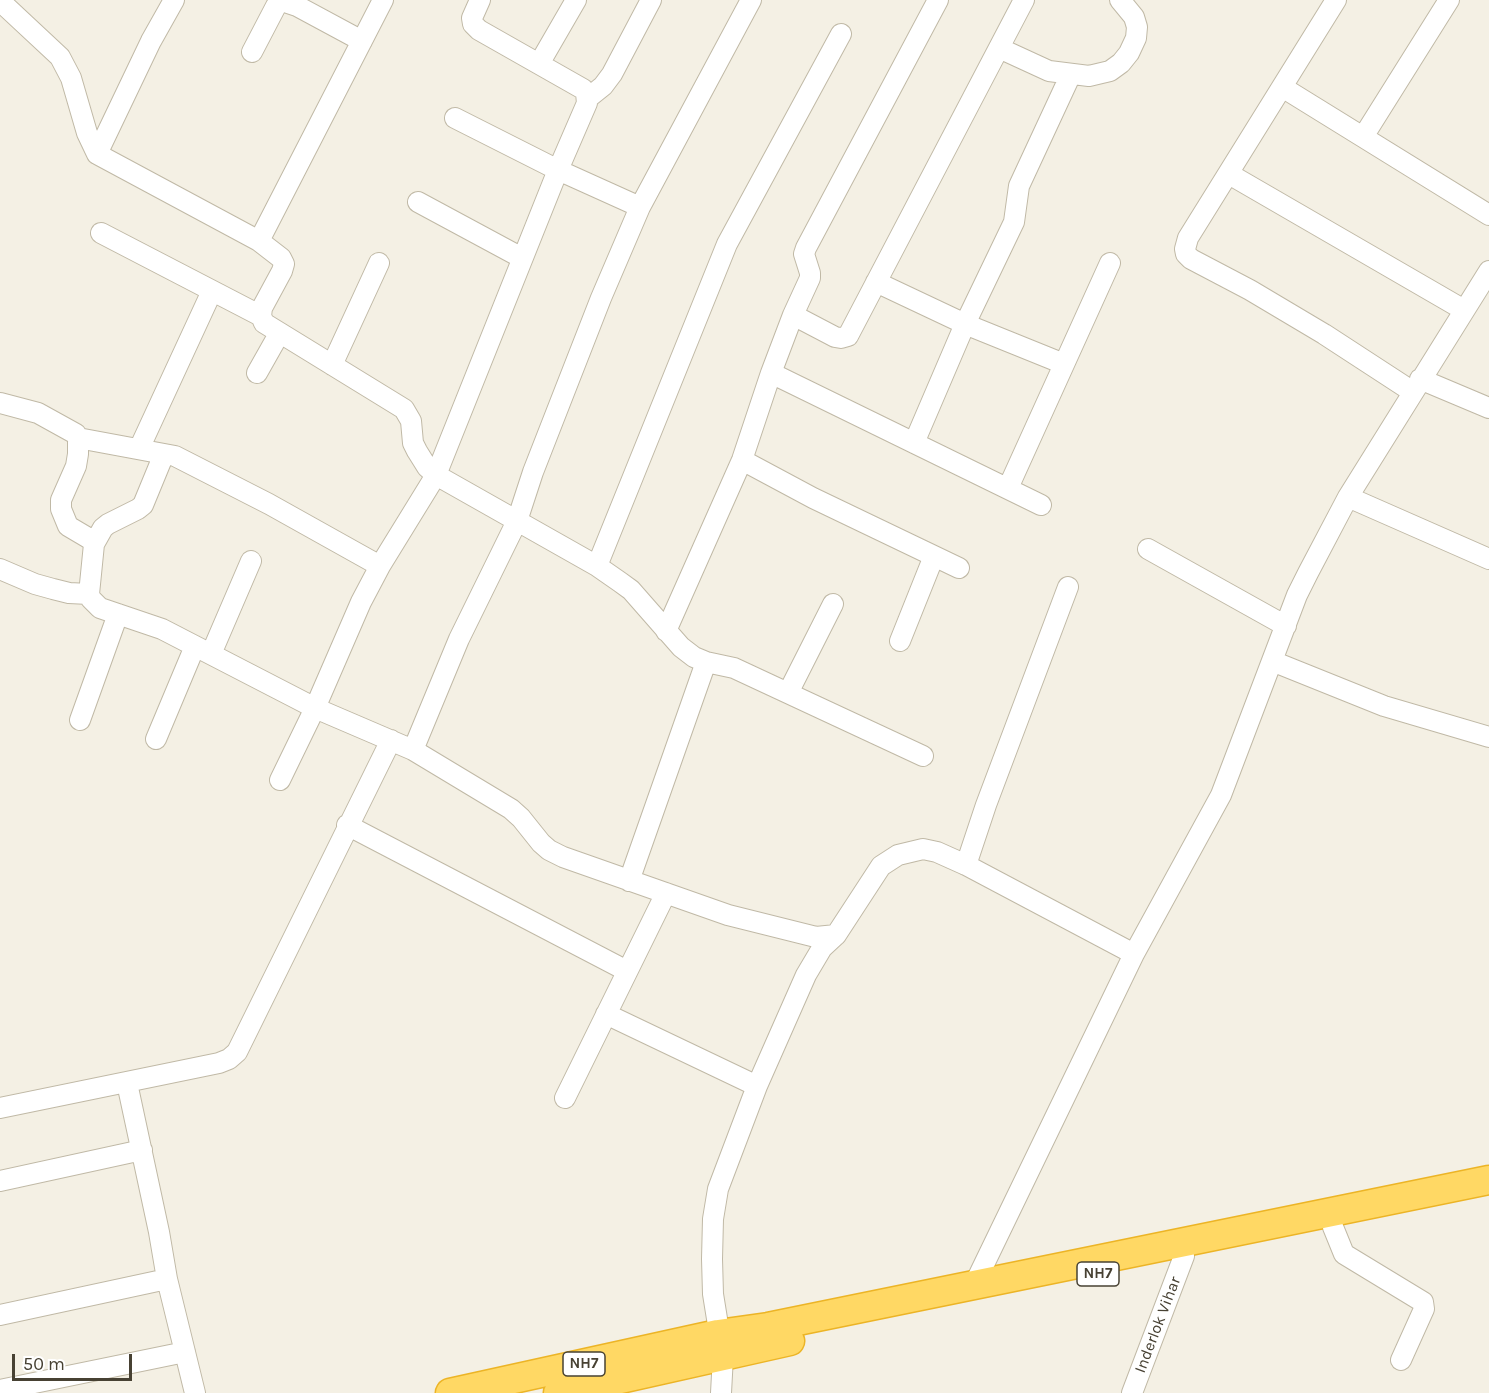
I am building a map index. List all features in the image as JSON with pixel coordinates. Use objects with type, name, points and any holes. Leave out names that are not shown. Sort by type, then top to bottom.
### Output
[{"type":"highway","name":"NH7","points":[[899,1309],[974,1285],[1489,1180]]},
{"type":"highway","name":"NH7","points":[[450,1393],[721,1345],[899,1309],[1489,1198]]},
{"type":"highway","name":"NH7","points":[[558,1393],[721,1345]]},
{"type":"street","points":[[97,154],[151,41],[174,0]]},
{"type":"street","points":[[259,241],[383,0]]},
{"type":"street","points":[[480,0],[473,13],[473,24],[479,30],[583,89],[588,98]]},
{"type":"street","points":[[539,64],[576,0]]},
{"type":"street","points":[[280,780],[315,708],[361,602],[380,566],[436,475],[588,98],[603,86],[612,74],[651,0]]},
{"type":"street","points":[[413,750],[459,639],[517,522],[593,320],[640,207],[751,0]]},
{"type":"street","points":[[666,631],[742,459],[771,373],[810,278],[804,254],[806,248],[938,0]]},
{"type":"street","points":[[793,315],[835,337],[844,337],[849,333],[1024,0]]},
{"type":"street","points":[[999,48],[1049,71],[1089,76],[1110,71],[1129,53],[1136,38],[1137,27],[1134,17],[1120,0]]},
{"type":"street","points":[[1336,0],[1185,243],[1186,254],[1417,386],[1489,408]]},
{"type":"street","points":[[1363,137],[1449,0]]},
{"type":"street","points":[[0,1],[60,57],[71,78],[87,133],[97,154],[259,241],[281,258],[284,264],[282,271],[265,300],[261,316]]},
{"type":"street","points":[[252,52],[280,2],[292,2],[362,41]]},
{"type":"street","points":[[597,566],[727,244],[842,34]]},
{"type":"street","points":[[914,443],[965,324],[1014,222],[1019,186],[1071,74]]},
{"type":"street","points":[[1282,87],[1489,215]]},
{"type":"street","points":[[455,118],[558,170],[640,207]]},
{"type":"street","points":[[1229,174],[1464,310]]},
{"type":"street","points":[[418,202],[522,258]]},
{"type":"street","points":[[101,233],[261,316],[264,322],[279,334],[404,409],[411,421],[413,443],[427,467],[436,475],[597,566],[630,590],[681,647],[694,657],[734,668],[922,756]]},
{"type":"street","points":[[1008,489],[1110,262]]},
{"type":"street","points":[[332,365],[379,263]]},
{"type":"street","points":[[974,1285],[1134,954],[1221,795],[1297,595],[1348,497],[1489,271]]},
{"type":"street","points":[[876,282],[965,324],[1064,364]]},
{"type":"street","points":[[139,449],[212,291]]},
{"type":"street","points":[[257,373],[279,334]]},
{"type":"street","points":[[771,373],[1041,505]]},
{"type":"street","points":[[0,403],[38,413],[70,429],[78,438],[175,456],[269,504],[380,566]]},
{"type":"street","points":[[78,438],[76,466],[61,501],[61,509],[68,526],[90,539],[94,544]]},
{"type":"street","points":[[164,454],[143,505],[138,510],[108,524],[103,528],[94,544],[89,594],[100,608],[162,629],[315,708],[413,750],[511,809],[549,850],[629,881],[728,915],[816,937],[836,934]]},
{"type":"street","points":[[742,459],[813,498],[959,568]]},
{"type":"street","points":[[1348,497],[1489,559]]},
{"type":"street","points":[[1148,549],[1286,626]]},
{"type":"street","points":[[900,641],[934,556]]},
{"type":"street","points":[[156,739],[251,561]]},
{"type":"street","points":[[0,569],[35,584],[69,593],[89,594]]},
{"type":"street","points":[[966,865],[986,805],[1068,587]]},
{"type":"street","points":[[788,693],[833,604]]},
{"type":"street","points":[[80,720],[118,614]]},
{"type":"street","points":[[1272,661],[1384,706],[1489,737]]},
{"type":"street","points":[[629,881],[706,662]]},
{"type":"street","points":[[0,1108],[219,1063],[229,1059],[237,1052],[347,825],[391,740]]},
{"type":"street","points":[[347,825],[627,971]]},
{"type":"street","points":[[721,1393],[721,1345],[713,1294],[713,1219],[718,1189],[757,1086],[806,975],[822,948],[836,934],[881,866],[898,855],[923,849],[937,852],[1134,954]]},
{"type":"street","points":[[565,1098],[666,893]]},
{"type":"street","points":[[606,1014],[757,1086]]},
{"type":"street","points":[[127,1083],[167,1279],[195,1393]]},
{"type":"street","points":[[0,1181],[142,1150]]},
{"type":"street","points":[[1334,1227],[1344,1254],[1423,1302],[1424,1310],[1401,1360]]},
{"type":"street","name":"Inderlok Vihar","points":[[1132,1393],[1184,1256]]},
{"type":"street","points":[[0,1315],[167,1279]]},
{"type":"street","points":[[0,1390],[185,1352]]}]
